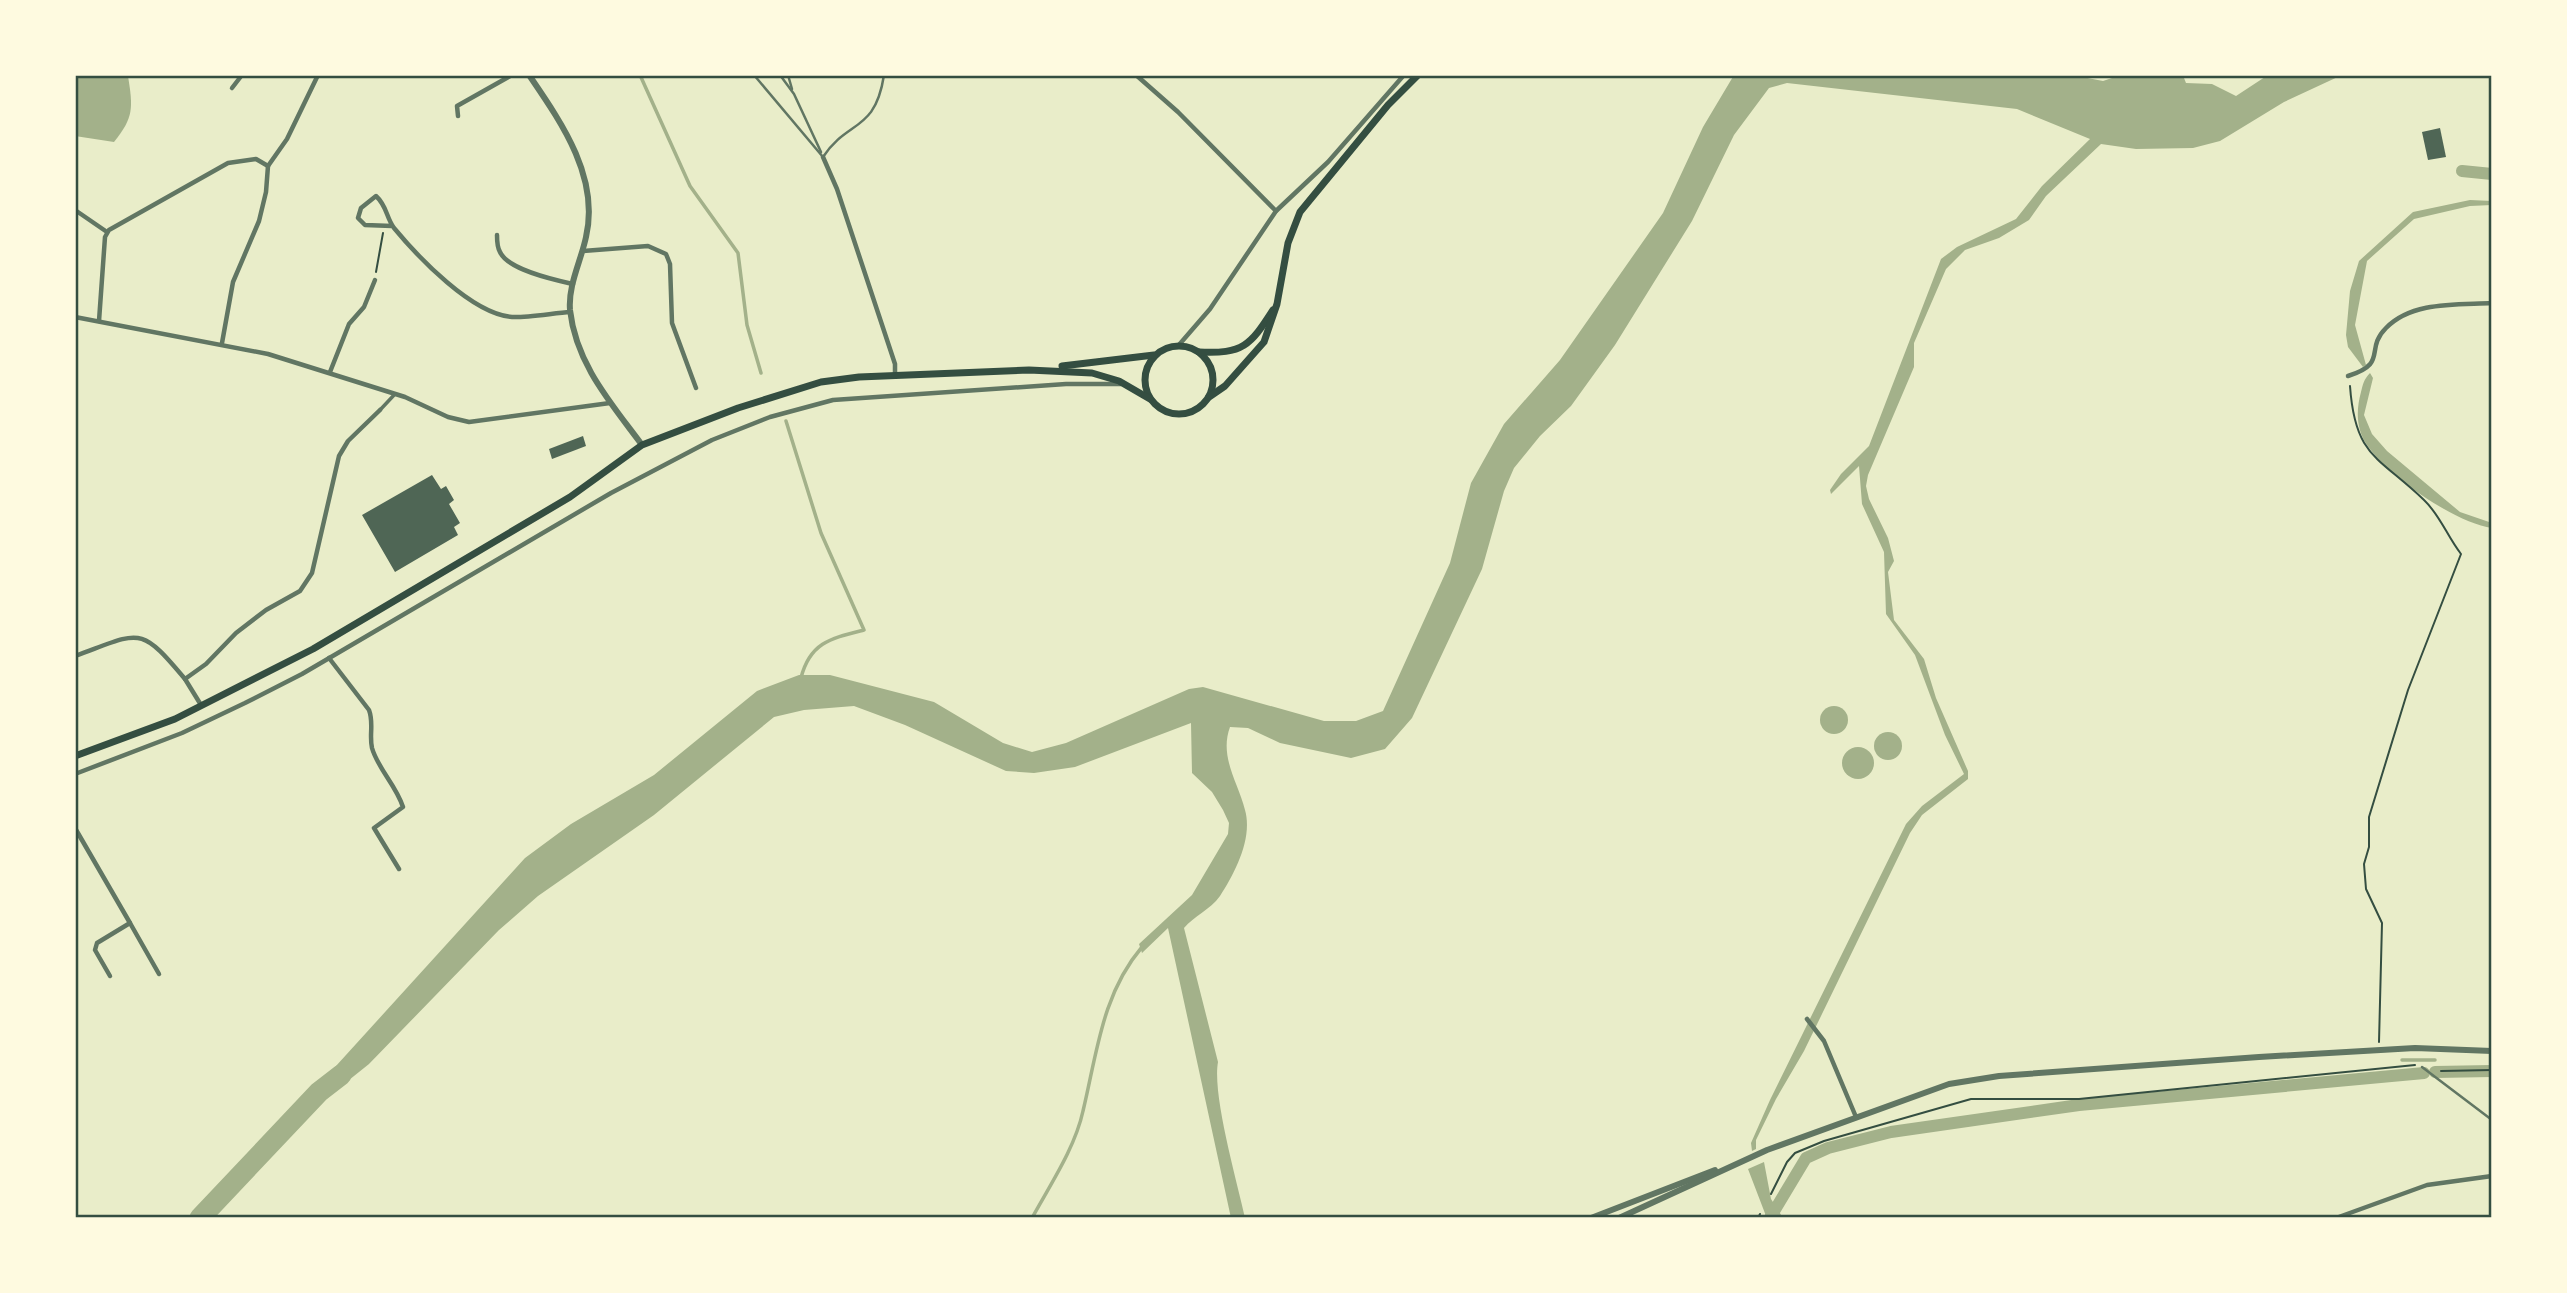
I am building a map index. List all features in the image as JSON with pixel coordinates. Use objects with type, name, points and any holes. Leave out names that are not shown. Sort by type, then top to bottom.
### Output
[{"type":"main road","points":[[75,756],[175,719],[313,649],[553,508],[642,445],[738,408],[821,382],[1029,370],[1083,371],[1126,384],[1150,399],[1157,407],[1176,415],[1195,410],[1226,386],[1264,342],[1277,304],[1288,243],[1300,212],[1388,105],[1418,75]]},
{"type":"main road","points":[[1150,399],[1146,390],[1145,372],[1155,355],[1164,349],[1178,346],[1199,352],[1226,353],[1239,349],[1254,339],[1277,304]]},
{"type":"main road","points":[[1199,352],[1211,368],[1212,388],[1209,397]]},
{"type":"main road","points":[[1029,370],[1155,355]]},
{"type":"street","points":[[232,88],[242,75]]},
{"type":"street","points":[[222,343],[233,282],[261,211],[268,166],[287,139],[318,75]]},
{"type":"street","points":[[458,116],[457,106],[512,75]]},
{"type":"street","points":[[529,75],[553,111],[581,166],[589,208],[570,312],[582,358],[642,445]]},
{"type":"street","points":[[1136,75],[1178,112],[1276,211]]},
{"type":"street","points":[[1178,346],[1210,309],[1276,211],[1328,162],[1404,75]]},
{"type":"street","points":[[823,158],[895,364],[895,376]]},
{"type":"street","points":[[107,232],[228,163],[256,159],[268,166]]},
{"type":"street","points":[[392,226],[365,225],[358,218],[361,208],[370,198],[376,196],[384,203],[392,226],[463,295],[483,309],[512,317],[570,312]]},
{"type":"street","points":[[75,210],[107,232]]},
{"type":"street","points":[[99,321],[107,232]]},
{"type":"street","points":[[497,235],[498,250],[505,259],[541,277],[573,284]]},
{"type":"street","points":[[583,251],[648,246],[666,254],[670,264],[672,323],[696,388]]},
{"type":"street","points":[[330,372],[349,324],[364,307],[375,280]]},
{"type":"street","points":[[2348,376],[2365,371],[2373,364],[2379,337],[2386,328],[2408,313],[2446,305],[2492,303]]},
{"type":"street","points":[[75,317],[222,343],[330,372],[396,394],[448,417],[469,422],[611,403]]},
{"type":"street","points":[[75,774],[214,719],[329,658],[611,493],[712,440],[770,417],[833,400],[1066,384],[1126,384]]},
{"type":"street","points":[[185,679],[256,618],[300,591],[312,573],[320,546],[339,456],[348,441],[396,394]]},
{"type":"street","points":[[75,656],[121,639],[142,637],[159,648],[185,679],[201,705]]},
{"type":"street","points":[[329,658],[369,710],[372,718],[373,750],[400,797],[403,807],[374,828],[399,869]]},
{"type":"street","points":[[75,828],[159,974]]},
{"type":"street","points":[[110,976],[95,950],[97,943],[130,923]]},
{"type":"street","points":[[1807,1019],[1816,1028],[1856,1117]]},
{"type":"street","points":[[1591,1218],[1932,1088],[1999,1076],[2379,1050],[2415,1048],[2492,1051]]},
{"type":"street","points":[[1619,1218],[1693,1186],[1724,1168]]},
{"type":"street","points":[[2336,1218],[2427,1185],[2492,1175]]},
{"type":"lane","points":[[754,75],[823,158]]},
{"type":"lane","points":[[780,75],[794,94]]},
{"type":"lane","points":[[788,75],[823,158]]},
{"type":"lane","points":[[823,158],[831,145],[869,117],[877,105],[884,75]]},
{"type":"lane","points":[[2422,1067],[2492,1120]]},
{"type":"path","points":[[375,280],[382,225]]},
{"type":"path","points":[[2348,376],[2357,433],[2368,452],[2424,500],[2461,554],[2376,785],[2369,817],[2370,847],[2364,864],[2366,889],[2382,923],[2379,1050]]},
{"type":"path","points":[[1772,1194],[1787,1162],[1795,1153],[1824,1141],[1971,1099],[2070,1100],[2294,1075],[2422,1067],[2441,1071],[2492,1070]]},
{"type":"path","points":[[1758,1218],[1760,1214]]},
{"type":"shaded area","points":[[75,75],[128,76],[131,96],[129,119],[114,142],[75,136]]},
{"type":"shaded area","points":[[1734,75],[2072,75],[2103,81],[2121,75],[2188,75],[2184,78],[2186,83],[2212,84],[2236,96],[2268,75],[2342,75],[2284,102],[2220,141],[2193,148],[2136,149],[2101,144],[2046,196],[2029,220],[1999,238],[1965,250],[1946,269],[1914,343],[1914,367],[1868,475],[1866,486],[1869,499],[1888,538],[1894,561],[1888,572],[1894,620],[1924,659],[1936,698],[1968,771],[1968,779],[1922,815],[1910,833],[1804,1051],[1756,1140],[1756,1149],[1752,1151],[1751,1143],[1770,1100],[1906,824],[1922,806],[1964,774],[1945,735],[1915,655],[1886,614],[1884,552],[1862,504],[1859,466],[1831,494],[1830,490],[1841,474],[1869,446],[1941,259],[1957,247],[2016,219],[2042,186],[2090,139],[2017,109],[1787,83],[1769,88],[1734,135],[1692,221],[1615,345],[1571,406],[1540,436],[1514,468],[1504,491],[1482,569],[1412,718],[1385,749],[1351,758],[1280,743],[1248,728],[1230,727],[1227,738],[1228,759],[1245,810],[1245,843],[1237,866],[1220,896],[1184,928],[1218,1062],[1217,1077],[1222,1116],[1245,1218],[1231,1218],[1168,928],[1142,953],[1139,944],[1192,895],[1228,834],[1229,823],[1223,810],[1212,792],[1192,773],[1191,723],[1075,767],[1034,773],[1006,771],[905,725],[854,706],[804,710],[774,717],[654,815],[538,896],[499,930],[369,1064],[324,1100],[316,1088],[525,858],[571,824],[654,775],[757,691],[799,675],[830,675],[934,702],[1003,743],[1032,752],[1066,743],[1189,689],[1203,687],[1324,721],[1356,721],[1383,711],[1450,563],[1471,483],[1504,424],[1560,360],[1663,213],[1703,127]]},
{"type":"shaded area","points":[[2470,200],[2492,201],[2492,205],[2470,206],[2414,219],[2367,261],[2355,325],[2366,365],[2363,367],[2348,347],[2346,335],[2350,291],[2359,261],[2413,212]]},
{"type":"shaded area","points":[[2370,373],[2373,378],[2364,415],[2372,434],[2387,451],[2460,512],[2492,523],[2492,528],[2442,508],[2406,484],[2367,445],[2359,426],[2358,412],[2363,384]]},
{"type":"shaded area","points":[[1834,706],[1844,710],[1848,720],[1844,730],[1834,734],[1824,730],[1820,720],[1824,710]]},
{"type":"shaded area","points":[[1888,732],[1898,736],[1902,746],[1898,756],[1888,760],[1878,756],[1874,746],[1878,736]]},
{"type":"shaded area","points":[[1858,747],[1869,752],[1874,763],[1869,774],[1858,779],[1847,774],[1842,763],[1847,752]]},
{"type":"shaded area","points":[[1764,1162],[1771,1199],[1783,1218],[1766,1216],[1748,1169]]},
{"type":"building","points":[[2440,128],[2446,157],[2428,160],[2422,132]]},
{"type":"building","points":[[583,436],[586,446],[552,459],[549,449]]},
{"type":"building","points":[[432,475],[441,489],[446,486],[454,500],[449,504],[460,523],[454,527],[458,535],[395,572],[362,515]]},
{"type":"waterway","points":[[640,75],[690,186],[738,253],[747,325],[761,373]]},
{"type":"waterway","points":[[2462,171],[2492,174]]},
{"type":"waterway","points":[[786,421],[821,533],[864,630],[832,639],[816,649],[810,656],[801,678]]},
{"type":"waterway","points":[[1032,1218],[1074,1139],[1109,1004],[1118,984],[1142,947]]},
{"type":"waterway","points":[[2402,1060],[2435,1060]]},
{"type":"waterway","points":[[2435,1072],[2492,1071]]},
{"type":"waterway","points":[[1770,1218],[1806,1158],[1828,1148],[1891,1132],[2079,1105],[2424,1073]]},
{"type":"waterway","points":[[200,1218],[319,1092],[341,1075]]}]
